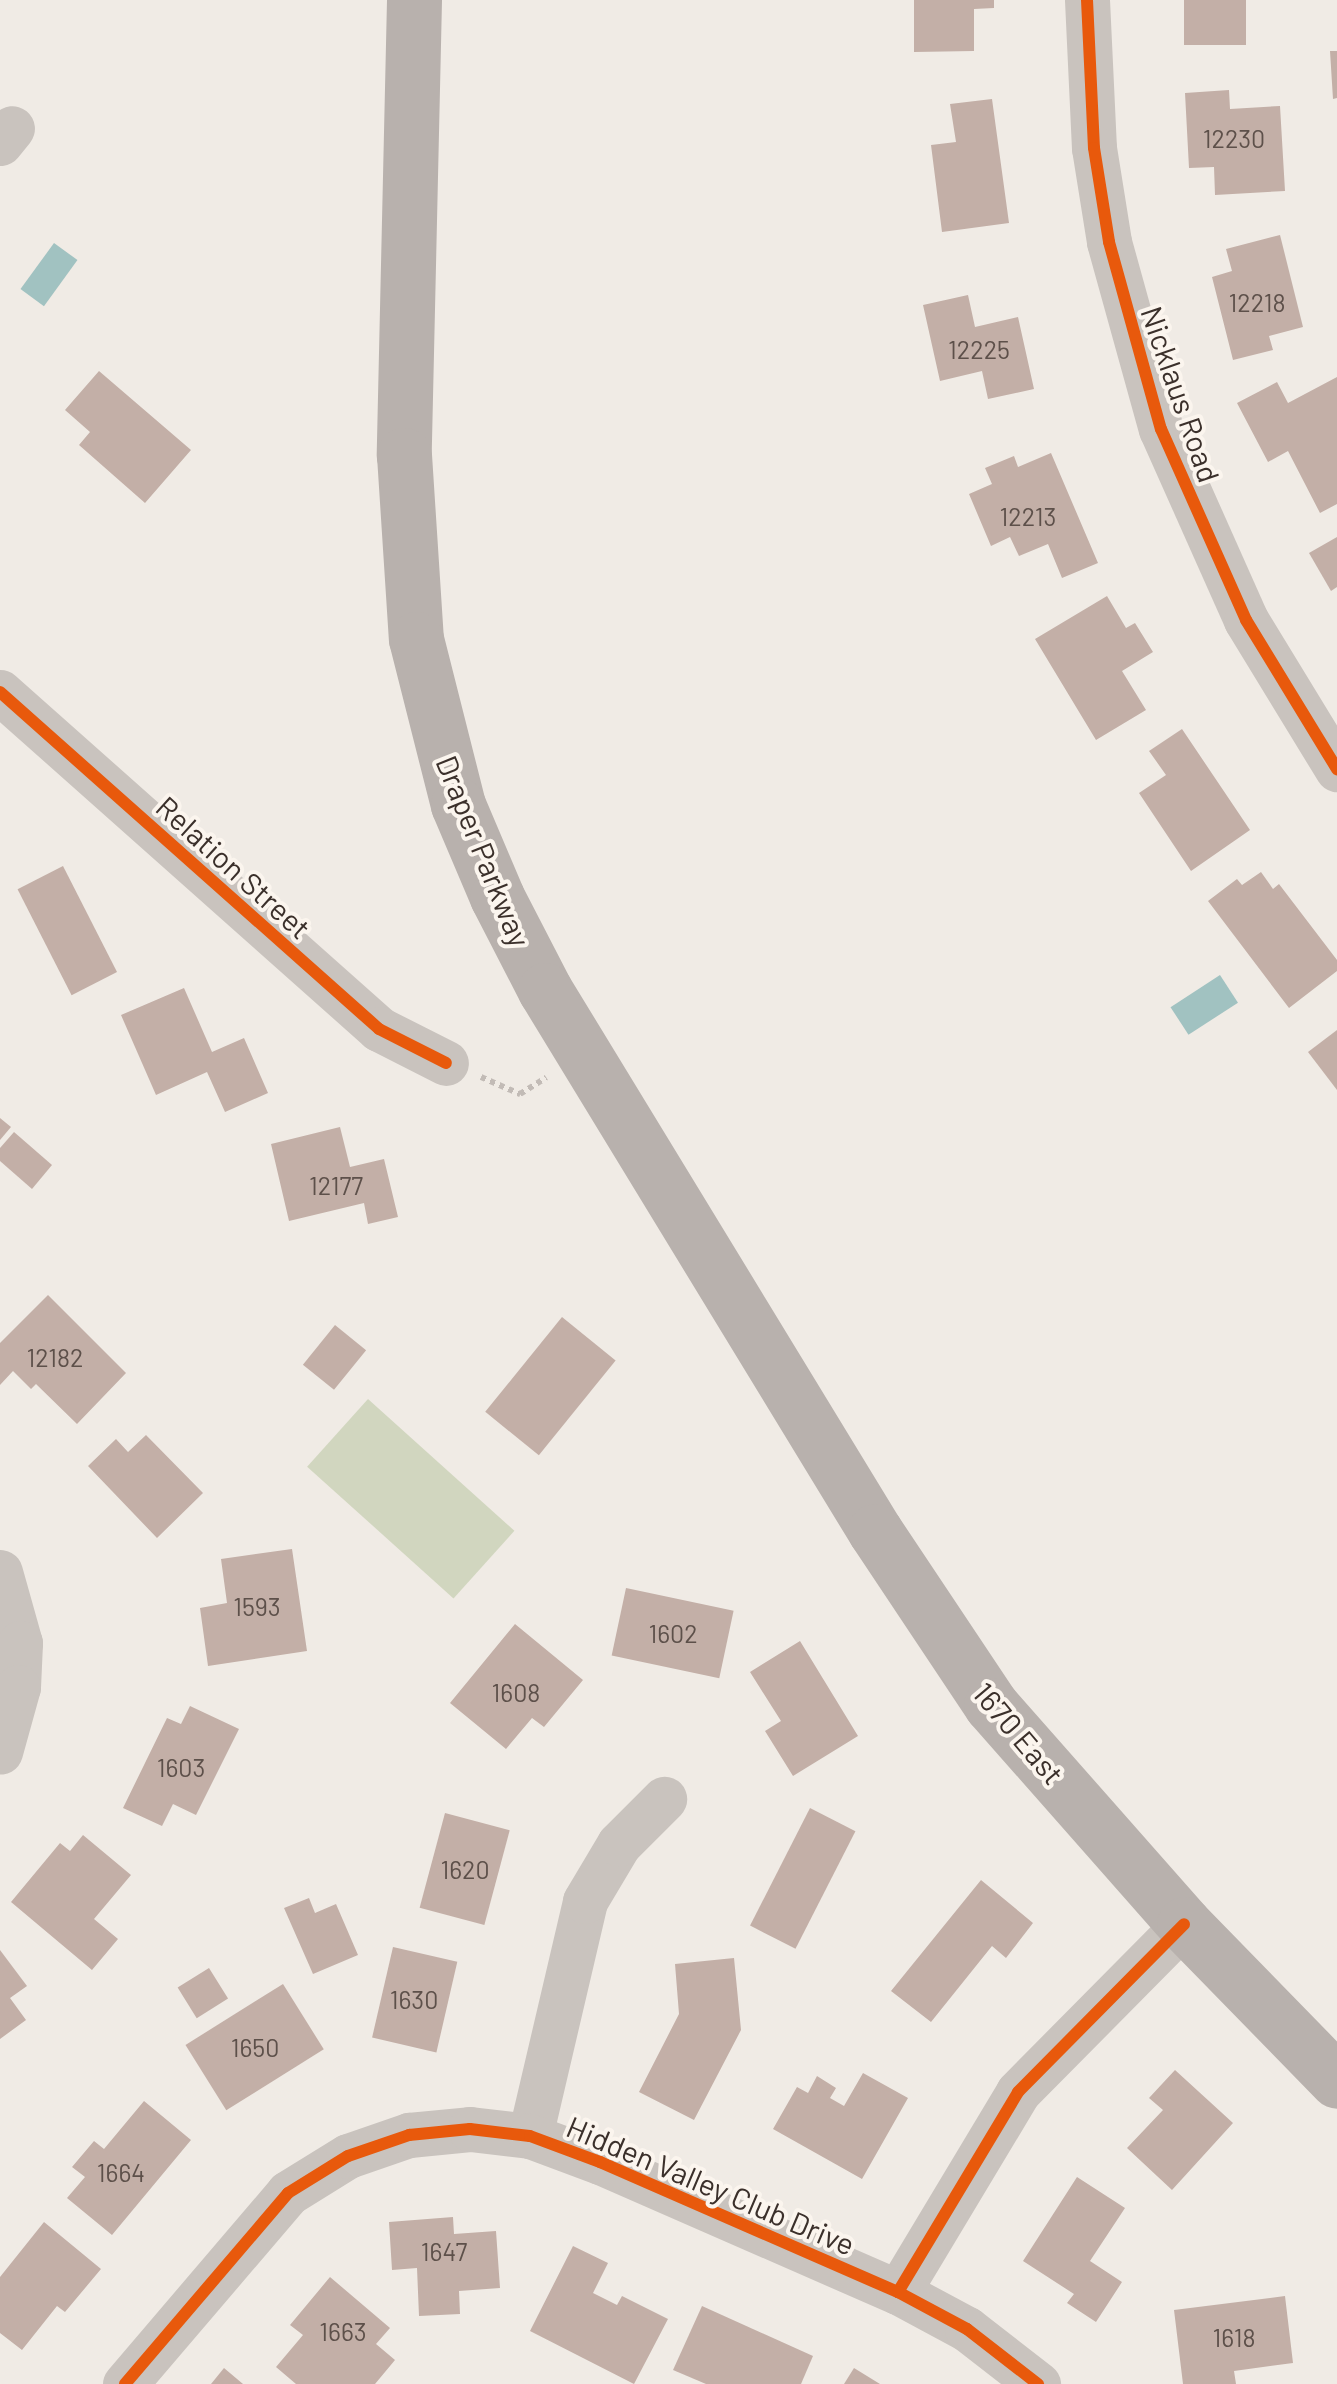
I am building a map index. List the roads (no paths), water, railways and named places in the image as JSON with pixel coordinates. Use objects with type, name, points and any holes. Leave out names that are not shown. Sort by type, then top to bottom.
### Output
[{"type":"main road","name":"Draper Parkway","points":[[414,0],[404,454],[416,640],[458,805],[497,898],[588,1061],[760,1340]]},
{"type":"main road","name":"1670 East","points":[[760,1340],[991,1705],[1184,1924],[1337,2081]]},
{"type":"street","name":"Nicklaus Road","points":[[1087,0],[1094,148],[1109,242],[1161,429],[1246,620],[1337,768]]},
{"type":"street","name":"Relation Street","points":[[0,692],[379,1029],[446,1063]]},
{"type":"street","points":[[0,1572],[20,1642],[18,1687],[0,1752]]},
{"type":"street","points":[[530,2136],[585,1901],[619,1844],[664,1799]]},
{"type":"street","points":[[898,2292],[1018,2092],[1184,1924]]},
{"type":"street","name":"Hidden Valley Club Drive","points":[[125,2384],[249,2233],[288,2193],[348,2156],[408,2134],[470,2129],[530,2136],[898,2292],[966,2328],[1038,2384]]},
{"type":"water","points":[[54,243],[77,260],[44,306],[20,289]]},
{"type":"water","points":[[1220,975],[1238,1003],[1188,1035],[1171,1007]]}]
